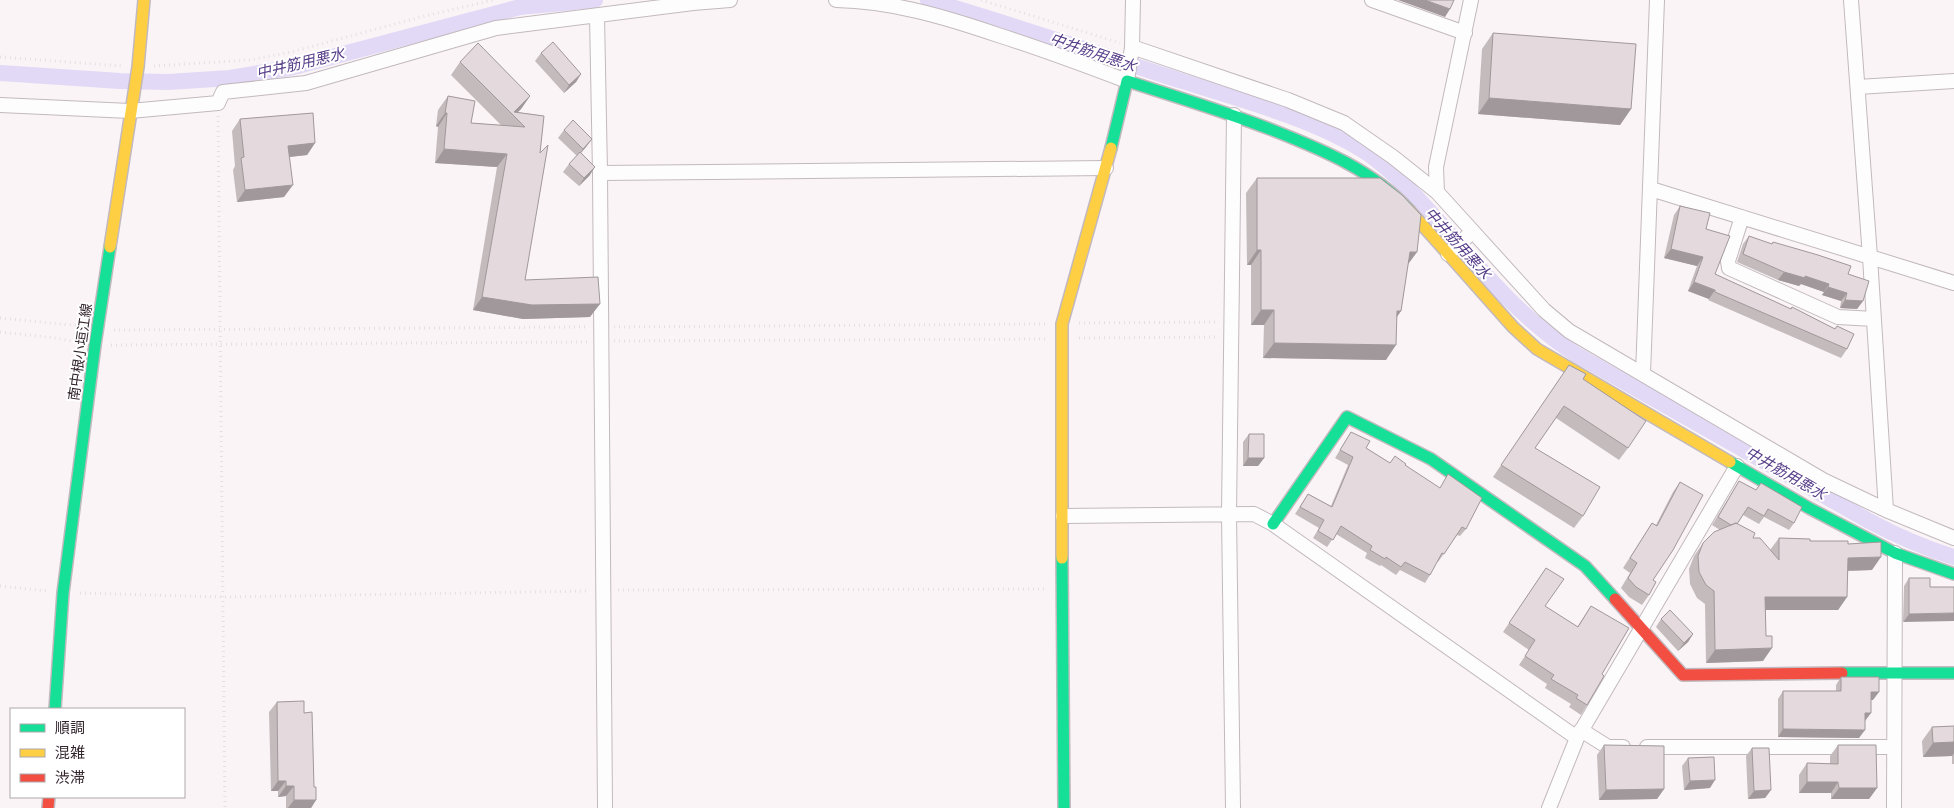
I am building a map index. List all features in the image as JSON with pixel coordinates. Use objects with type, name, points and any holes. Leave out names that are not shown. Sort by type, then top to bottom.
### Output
[{"type":"street","name":"南中根小垣江線","points":[[55,708],[63,593],[95,345],[138,67],[144,0]]},
{"type":"street","points":[[0,105],[218,103],[223,92],[306,83],[496,28],[730,0]]},
{"type":"street","points":[[836,0],[859,0],[906,7],[1054,53],[1127,81],[1234,115],[1314,146],[1357,168],[1402,203],[1513,326],[1537,349],[1809,508],[1895,554],[1954,574]]},
{"type":"street","points":[[1064,808],[1062,324],[1106,168],[1127,81],[1132,47],[1134,0]]},
{"type":"street","points":[[1372,0],[1465,33]]},
{"type":"street","points":[[1436,192],[1436,167],[1471,0]]},
{"type":"street","points":[[1642,374],[1651,189],[1657,0]]},
{"type":"street","points":[[1850,0],[1858,87],[1886,510]]},
{"type":"street","points":[[597,16],[605,808]]},
{"type":"street","points":[[1132,47],[1288,100],[1344,123],[1393,157],[1436,192],[1544,310],[1569,331],[1823,480],[1886,510],[1954,538]]},
{"type":"street","points":[[1858,87],[1954,81]]},
{"type":"street","points":[[1233,808],[1229,514],[1234,115]]},
{"type":"street","points":[[600,173],[1106,168]]},
{"type":"street","points":[[1651,189],[1954,283]]},
{"type":"street","points":[[1742,217],[1728,261],[1728,268],[1838,317],[1874,319]]},
{"type":"street","points":[[1448,254],[1472,232]]},
{"type":"street","points":[[1273,524],[1347,417],[1430,459],[1585,566],[1683,675],[1763,672],[1954,673]]},
{"type":"street","points":[[1549,808],[1579,734],[1737,466]]},
{"type":"street","points":[[1063,516],[1254,514],[1273,524],[1579,734],[1608,747],[1894,747]]},
{"type":"street","points":[[1894,808],[1895,554]]},
{"type":"path","points":[[0,57],[138,67],[249,60],[291,52],[493,0]]},
{"type":"path","points":[[981,0],[1132,47]]},
{"type":"path","points":[[218,103],[225,808]]},
{"type":"path","points":[[0,586],[63,593],[223,597],[604,590],[1064,589]]},
{"type":"building","points":[[1425,0],[1454,0],[1450,9]]},
{"type":"building","points":[[1493,33],[1636,44],[1631,109],[1489,98]]},
{"type":"building","points":[[553,42],[581,74],[569,85],[541,53]]},
{"type":"building","points":[[478,43],[530,96],[514,112],[544,116],[540,153],[548,145],[525,280],[598,277],[600,304],[532,305],[482,297],[507,154],[444,149],[447,113],[445,113],[448,96],[475,101],[471,123],[525,127],[460,62]]},
{"type":"building","points":[[313,113],[315,143],[288,146],[293,185],[245,190],[241,158],[244,157],[240,119]]},
{"type":"building","points":[[573,120],[592,139],[583,149],[564,130]]},
{"type":"building","points":[[580,152],[595,167],[584,178],[569,164]]},
{"type":"building","points":[[1257,178],[1380,178],[1402,195],[1421,215],[1417,252],[1410,252],[1401,311],[1397,311],[1396,345],[1274,343],[1274,310],[1261,310],[1261,250],[1257,250]]},
{"type":"building","points":[[1680,206],[1710,213],[1706,229],[1730,236],[1715,274],[1791,309],[1792,307],[1835,329],[1837,326],[1854,334],[1847,349],[1694,282],[1703,257],[1671,249]]},
{"type":"building","points":[[1749,236],[1851,266],[1848,274],[1869,281],[1863,301],[1845,300],[1847,293],[1828,287],[1829,284],[1805,276],[1805,278],[1784,272],[1743,254]]},
{"type":"building","points":[[1569,365],[1586,374],[1583,379],[1646,421],[1628,448],[1564,406],[1535,448],[1600,487],[1583,516],[1501,465]]},
{"type":"building","points":[[1351,432],[1370,441],[1366,448],[1390,463],[1395,456],[1405,465],[1440,488],[1448,474],[1482,498],[1466,529],[1462,527],[1444,554],[1442,553],[1430,575],[1405,562],[1401,567],[1386,557],[1385,559],[1370,550],[1372,546],[1341,526],[1333,540],[1318,531],[1324,520],[1300,507],[1308,494],[1332,507],[1353,457],[1340,450]]},
{"type":"building","points":[[1249,434],[1264,434],[1264,458],[1248,458]]},
{"type":"building","points":[[1739,481],[1756,490],[1761,483],[1802,507],[1794,523],[1768,509],[1764,516],[1748,507],[1737,524],[1731,525],[1718,517]]},
{"type":"building","points":[[1680,482],[1703,495],[1673,550],[1653,580],[1656,582],[1649,595],[1636,587],[1628,578],[1637,563],[1630,558],[1652,523],[1657,526]]},
{"type":"building","points":[[1736,523],[1755,533],[1753,538],[1760,538],[1779,560],[1779,538],[1810,539],[1810,541],[1848,541],[1848,544],[1881,542],[1881,557],[1848,558],[1847,597],[1765,597],[1766,636],[1772,636],[1772,648],[1715,650],[1714,591],[1706,585],[1699,572],[1698,556],[1703,543],[1714,532]]},
{"type":"building","points":[[1546,568],[1564,579],[1545,606],[1578,627],[1591,606],[1629,628],[1602,674],[1604,676],[1587,705],[1576,698],[1578,695],[1551,679],[1554,675],[1525,656],[1535,640],[1509,623]]},
{"type":"building","points":[[1909,578],[1930,578],[1930,587],[1954,587],[1954,613],[1909,614]]},
{"type":"building","points":[[1670,610],[1693,634],[1684,643],[1661,619]]},
{"type":"building","points":[[1841,677],[1879,677],[1879,692],[1871,692],[1871,713],[1865,713],[1865,730],[1783,729],[1783,691],[1841,691]]},
{"type":"building","points":[[304,701],[304,713],[312,712],[316,800],[294,800],[294,786],[286,786],[286,781],[278,781],[277,702]]},
{"type":"building","points":[[1954,726],[1954,742],[1933,743],[1932,727]]},
{"type":"building","points":[[1604,745],[1664,746],[1664,789],[1606,790]]},
{"type":"building","points":[[1838,745],[1876,745],[1877,788],[1839,788],[1838,782],[1807,782],[1807,763],[1838,764]]},
{"type":"building","points":[[1752,748],[1769,748],[1771,790],[1754,791]]},
{"type":"building","points":[[1714,757],[1715,780],[1690,781],[1688,758]]},
{"type":"waterway","name":"中井筋用悪水","points":[[0,73],[120,81],[168,82],[230,78],[294,67],[520,7],[595,0]]},
{"type":"waterway","name":"中井筋用悪水","points":[[928,0],[1024,29],[1279,112],[1327,131],[1350,143],[1381,163],[1400,181],[1507,297],[1558,342],[1577,355],[1869,521],[1932,550],[1954,557]]},
{"type":"traffic: fast","points":[[1111,148],[1127,81],[1239,117],[1329,154],[1380,184],[1409,210]]},
{"type":"traffic: fast","points":[[55,708],[63,593],[95,345],[110,247]]},
{"type":"traffic: fast","points":[[1273,524],[1347,417],[1431,459],[1585,566],[1615,599]]},
{"type":"traffic: fast","points":[[1730,462],[1809,508],[1895,553],[1954,574]]},
{"type":"traffic: fast","points":[[1062,558],[1064,808]]},
{"type":"traffic: fast","points":[[1842,673],[1954,673]]},
{"type":"traffic: slow","points":[[110,247],[138,67],[144,0]]},
{"type":"traffic: slow","points":[[1062,558],[1062,324],[1111,148]]},
{"type":"traffic: slow","points":[[1409,210],[1513,327],[1537,349],[1730,462]]},
{"type":"traffic: jam","points":[[1615,599],[1683,675],[1842,673]]},
{"type":"traffic: jam","points":[[48,808],[49,798]]}]
